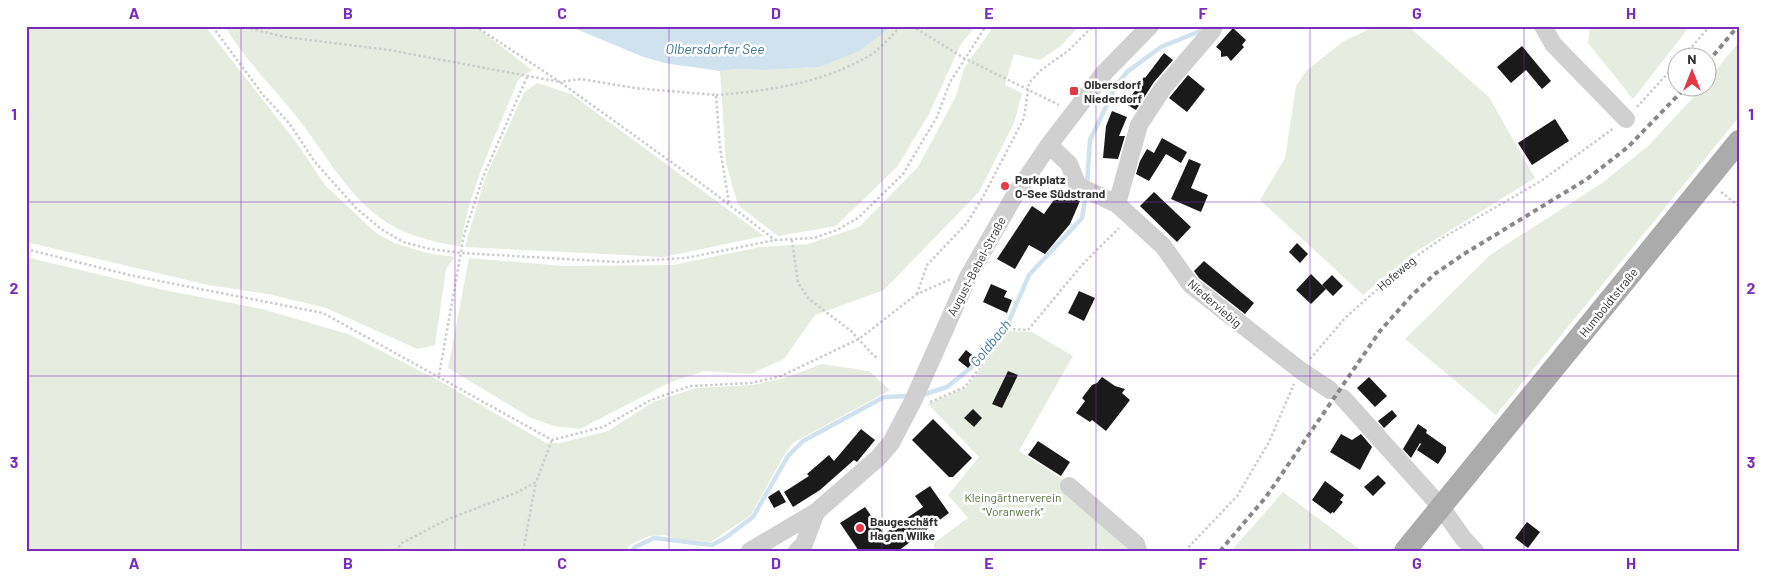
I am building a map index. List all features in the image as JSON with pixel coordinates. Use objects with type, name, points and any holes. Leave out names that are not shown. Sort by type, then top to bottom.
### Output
[{"type":"main road","name":"Humboldtstraße","points":[[1405,551],[1739,141]]},
{"type":"street","name":"August-Bebel-Straße","points":[[750,551],[816,512],[878,458],[891,443],[914,398],[968,277],[1015,195],[1074,112],[1120,55],[1150,26]]},
{"type":"street","points":[[1544,26],[1553,44],[1626,120]]},
{"type":"street","points":[[1117,204],[1139,125],[1164,88],[1213,29]]},
{"type":"street","name":"Niederviebig","points":[[1049,145],[1069,164],[1078,186],[1117,204],[1164,246],[1191,285],[1300,370],[1337,394],[1441,507],[1463,538],[1476,551]]},
{"type":"street","points":[[1069,486],[1136,544],[1138,551]]},
{"type":"street","name":"August-Bebel-Straße","points":[[796,551],[804,544],[816,512]]},
{"type":"path","points":[[215,26],[215,30],[231,54],[263,95],[289,123],[315,162],[356,208],[381,229],[403,242],[430,249],[462,253],[618,262],[686,258],[775,240],[814,238],[837,230],[858,218],[903,174],[924,142],[937,117],[950,82],[986,26]]},
{"type":"path","points":[[241,26],[285,37],[389,50],[560,82],[581,79],[635,88],[716,95],[766,91],[834,73],[869,56],[901,26]]},
{"type":"path","points":[[475,26],[560,82],[729,204],[775,240]]},
{"type":"path","points":[[912,26],[964,58],[1074,112]]},
{"type":"path","points":[[917,294],[927,265],[967,223],[984,195],[1024,118],[1029,83],[1041,70],[1068,51],[1093,26]]},
{"type":"path","points":[[1691,48],[1710,26]]},
{"type":"path","name":"Hofeweg","points":[[1185,551],[1238,496],[1269,442],[1300,370],[1346,317],[1411,260],[1444,237],[1541,181],[1626,120],[1668,73]]},
{"type":"path","points":[[439,375],[464,236],[483,177],[527,77]]},
{"type":"path","points":[[716,95],[720,148],[729,204]]},
{"type":"path","points":[[1707,180],[1739,206]]},
{"type":"path","points":[[914,398],[925,404],[965,387],[1009,329],[1028,330],[1081,266],[1119,228],[1133,219]]},
{"type":"path","points":[[792,240],[798,282],[809,298],[859,339],[874,356],[879,358]]},
{"type":"path","points":[[26,249],[129,275],[323,313],[439,375],[552,440],[603,427],[651,400],[690,386],[751,383],[781,376],[859,339],[917,294],[949,279],[968,277]]},
{"type":"path","points":[[523,551],[536,482],[552,440]]},
{"type":"path","points":[[395,551],[402,543],[446,520],[518,492],[536,482]]},
{"type":"green space","points":[[26,26],[205,26],[296,142],[325,185],[376,233],[395,243],[427,253],[455,257],[446,269],[435,345],[417,349],[326,308],[268,294],[208,285],[26,242]]},
{"type":"green space","points":[[225,26],[475,26],[532,70],[518,80],[484,162],[464,226],[461,247],[397,229],[362,203],[340,177],[300,121],[251,63]]},
{"type":"green space","points":[[892,26],[975,26],[960,46],[929,114],[897,167],[836,226],[778,236],[738,205],[726,163],[720,71],[819,67]]},
{"type":"green space","points":[[994,26],[1079,26],[1061,46],[1040,60],[1014,54],[1005,85],[1022,93],[1014,123],[979,192],[884,290],[815,315],[784,359],[751,374],[705,371],[671,382],[580,429],[554,426],[531,418],[448,368],[469,258],[563,266],[673,265],[760,247],[808,244],[859,227],[918,167],[956,96],[964,68]]},
{"type":"green space","points":[[1376,26],[1408,26],[1489,97],[1535,178],[1412,254],[1363,295],[1260,200],[1285,158],[1296,86],[1307,70],[1344,41]]},
{"type":"green space","points":[[1590,26],[1690,26],[1673,48],[1668,48],[1668,54],[1633,99],[1588,43]]},
{"type":"green space","points":[[1739,42],[1739,117],[1496,415],[1405,339],[1490,255],[1602,183],[1648,146],[1693,98],[1718,98],[1718,68]]},
{"type":"green space","points":[[537,83],[571,94],[764,236],[664,257],[465,247],[485,178],[524,93]]},
{"type":"green space","points":[[26,257],[164,290],[262,309],[348,334],[440,381],[546,443],[560,443],[608,431],[653,402],[696,388],[752,385],[784,378],[822,364],[869,371],[890,390],[793,443],[783,457],[751,515],[711,542],[680,540],[664,535],[649,536],[630,545],[626,551],[26,551]]},
{"type":"green space","name":"Kleingärtnerverein \"Voranwerk\"","points":[[1009,331],[1032,332],[1073,356],[1019,451],[1079,490],[1138,551],[934,551],[934,543],[968,518],[948,495],[979,457],[928,404],[967,387]]},
{"type":"green space","points":[[1283,492],[1362,551],[1231,551]]},
{"type":"water","name":"Olbersdorfer See","points":[[569,26],[892,26],[859,51],[819,67],[720,71],[664,63],[641,56]]},
{"type":"building","points":[[1233,28],[1246,40],[1242,45],[1244,47],[1231,61],[1227,56],[1221,57],[1221,51],[1216,47]]},
{"type":"building","points":[[1522,46],[1551,81],[1542,89],[1526,70],[1511,83],[1497,67]]},
{"type":"building","points":[[1164,53],[1173,60],[1154,82],[1136,110],[1126,104],[1144,77]]},
{"type":"building","points":[[1188,75],[1205,89],[1187,112],[1169,98]]},
{"type":"building","points":[[1112,111],[1127,117],[1119,136],[1125,136],[1118,159],[1103,158],[1106,126]]},
{"type":"building","points":[[1555,119],[1569,141],[1532,165],[1518,143]]},
{"type":"building","points":[[1162,138],[1187,152],[1181,163],[1166,154],[1149,181],[1136,174],[1140,161],[1147,149],[1154,153]]},
{"type":"building","points":[[1189,159],[1201,164],[1191,188],[1208,195],[1201,212],[1171,199]]},
{"type":"building","points":[[1154,192],[1191,227],[1177,242],[1140,206]]},
{"type":"building","points":[[1058,194],[1080,201],[1070,224],[1045,254],[1029,245],[1015,269],[997,259],[1032,206],[1044,214]]},
{"type":"building","points":[[1297,243],[1308,254],[1300,263],[1289,252]]},
{"type":"building","points":[[1204,261],[1254,303],[1245,314],[1199,278],[1194,271]]},
{"type":"building","points":[[1311,274],[1326,289],[1311,304],[1296,290]]},
{"type":"building","points":[[1332,275],[1343,286],[1333,296],[1322,285]]},
{"type":"building","points":[[991,284],[1007,291],[1004,297],[1012,300],[1007,313],[983,302]]},
{"type":"building","points":[[1079,291],[1095,298],[1084,321],[1068,313]]},
{"type":"building","points":[[966,350],[976,358],[968,368],[958,360]]},
{"type":"building","points":[[1008,371],[1018,375],[1002,408],[992,404]]},
{"type":"building","points":[[1102,377],[1115,386],[1125,389],[1122,393],[1130,400],[1106,431],[1092,420],[1090,422],[1076,413],[1085,401],[1082,398],[1092,385],[1097,383]]},
{"type":"building","points":[[1369,377],[1387,396],[1375,407],[1357,388]]},
{"type":"building","points":[[973,409],[982,418],[974,427],[964,418]]},
{"type":"building","points":[[1392,410],[1397,416],[1384,428],[1378,421]]},
{"type":"building","points":[[933,419],[972,458],[953,477],[949,477],[912,440]]},
{"type":"building","points":[[1418,424],[1427,430],[1426,433],[1446,447],[1446,452],[1438,464],[1417,450],[1420,443],[1411,458],[1403,449]]},
{"type":"building","points":[[861,429],[875,440],[857,462],[854,460],[820,490],[793,507],[784,492],[809,476],[807,474],[829,455],[834,461]]},
{"type":"building","points":[[1341,434],[1352,440],[1361,434],[1372,447],[1360,470],[1330,452]]},
{"type":"building","points":[[1038,441],[1070,462],[1061,476],[1028,455]]},
{"type":"building","points":[[1378,475],[1386,483],[1373,496],[1364,487]]},
{"type":"building","points":[[1325,481],[1344,495],[1340,500],[1343,502],[1331,514],[1312,500]]},
{"type":"building","points":[[930,486],[949,513],[898,551],[859,551],[840,523],[865,507],[884,534],[923,507],[915,496]]},
{"type":"building","points":[[779,490],[786,502],[774,508],[768,497]]},
{"type":"building","points":[[1527,522],[1540,532],[1528,548],[1515,538]]},
{"type":"waterway","name":"Goldbach","points":[[1087,185],[1090,140],[1116,86],[1127,72],[1161,47],[1205,29]]},
{"type":"waterway","name":"Goldbach","points":[[922,395],[947,387],[973,366],[996,340],[1009,321],[1029,275],[1082,218],[1086,195]]},
{"type":"waterway","name":"Goldbach","points":[[632,551],[635,547],[654,538],[712,545],[725,538],[753,517],[788,456],[803,441],[884,397],[911,396]]},
{"type":"railway","points":[[1718,50],[1738,26]]},
{"type":"railway","points":[[1220,551],[1266,497],[1380,331],[1412,295],[1436,273],[1464,254],[1587,179],[1628,147],[1675,98]]},
{"type":"place","name":"Olbersdorf Niederdorf","points":[[1074,91]]},
{"type":"place","name":"Parkplatz O-See Südstrand","points":[[1005,186]]},
{"type":"place","name":"Baugeschäft Hagen Wilke","points":[[860,528]]}]
